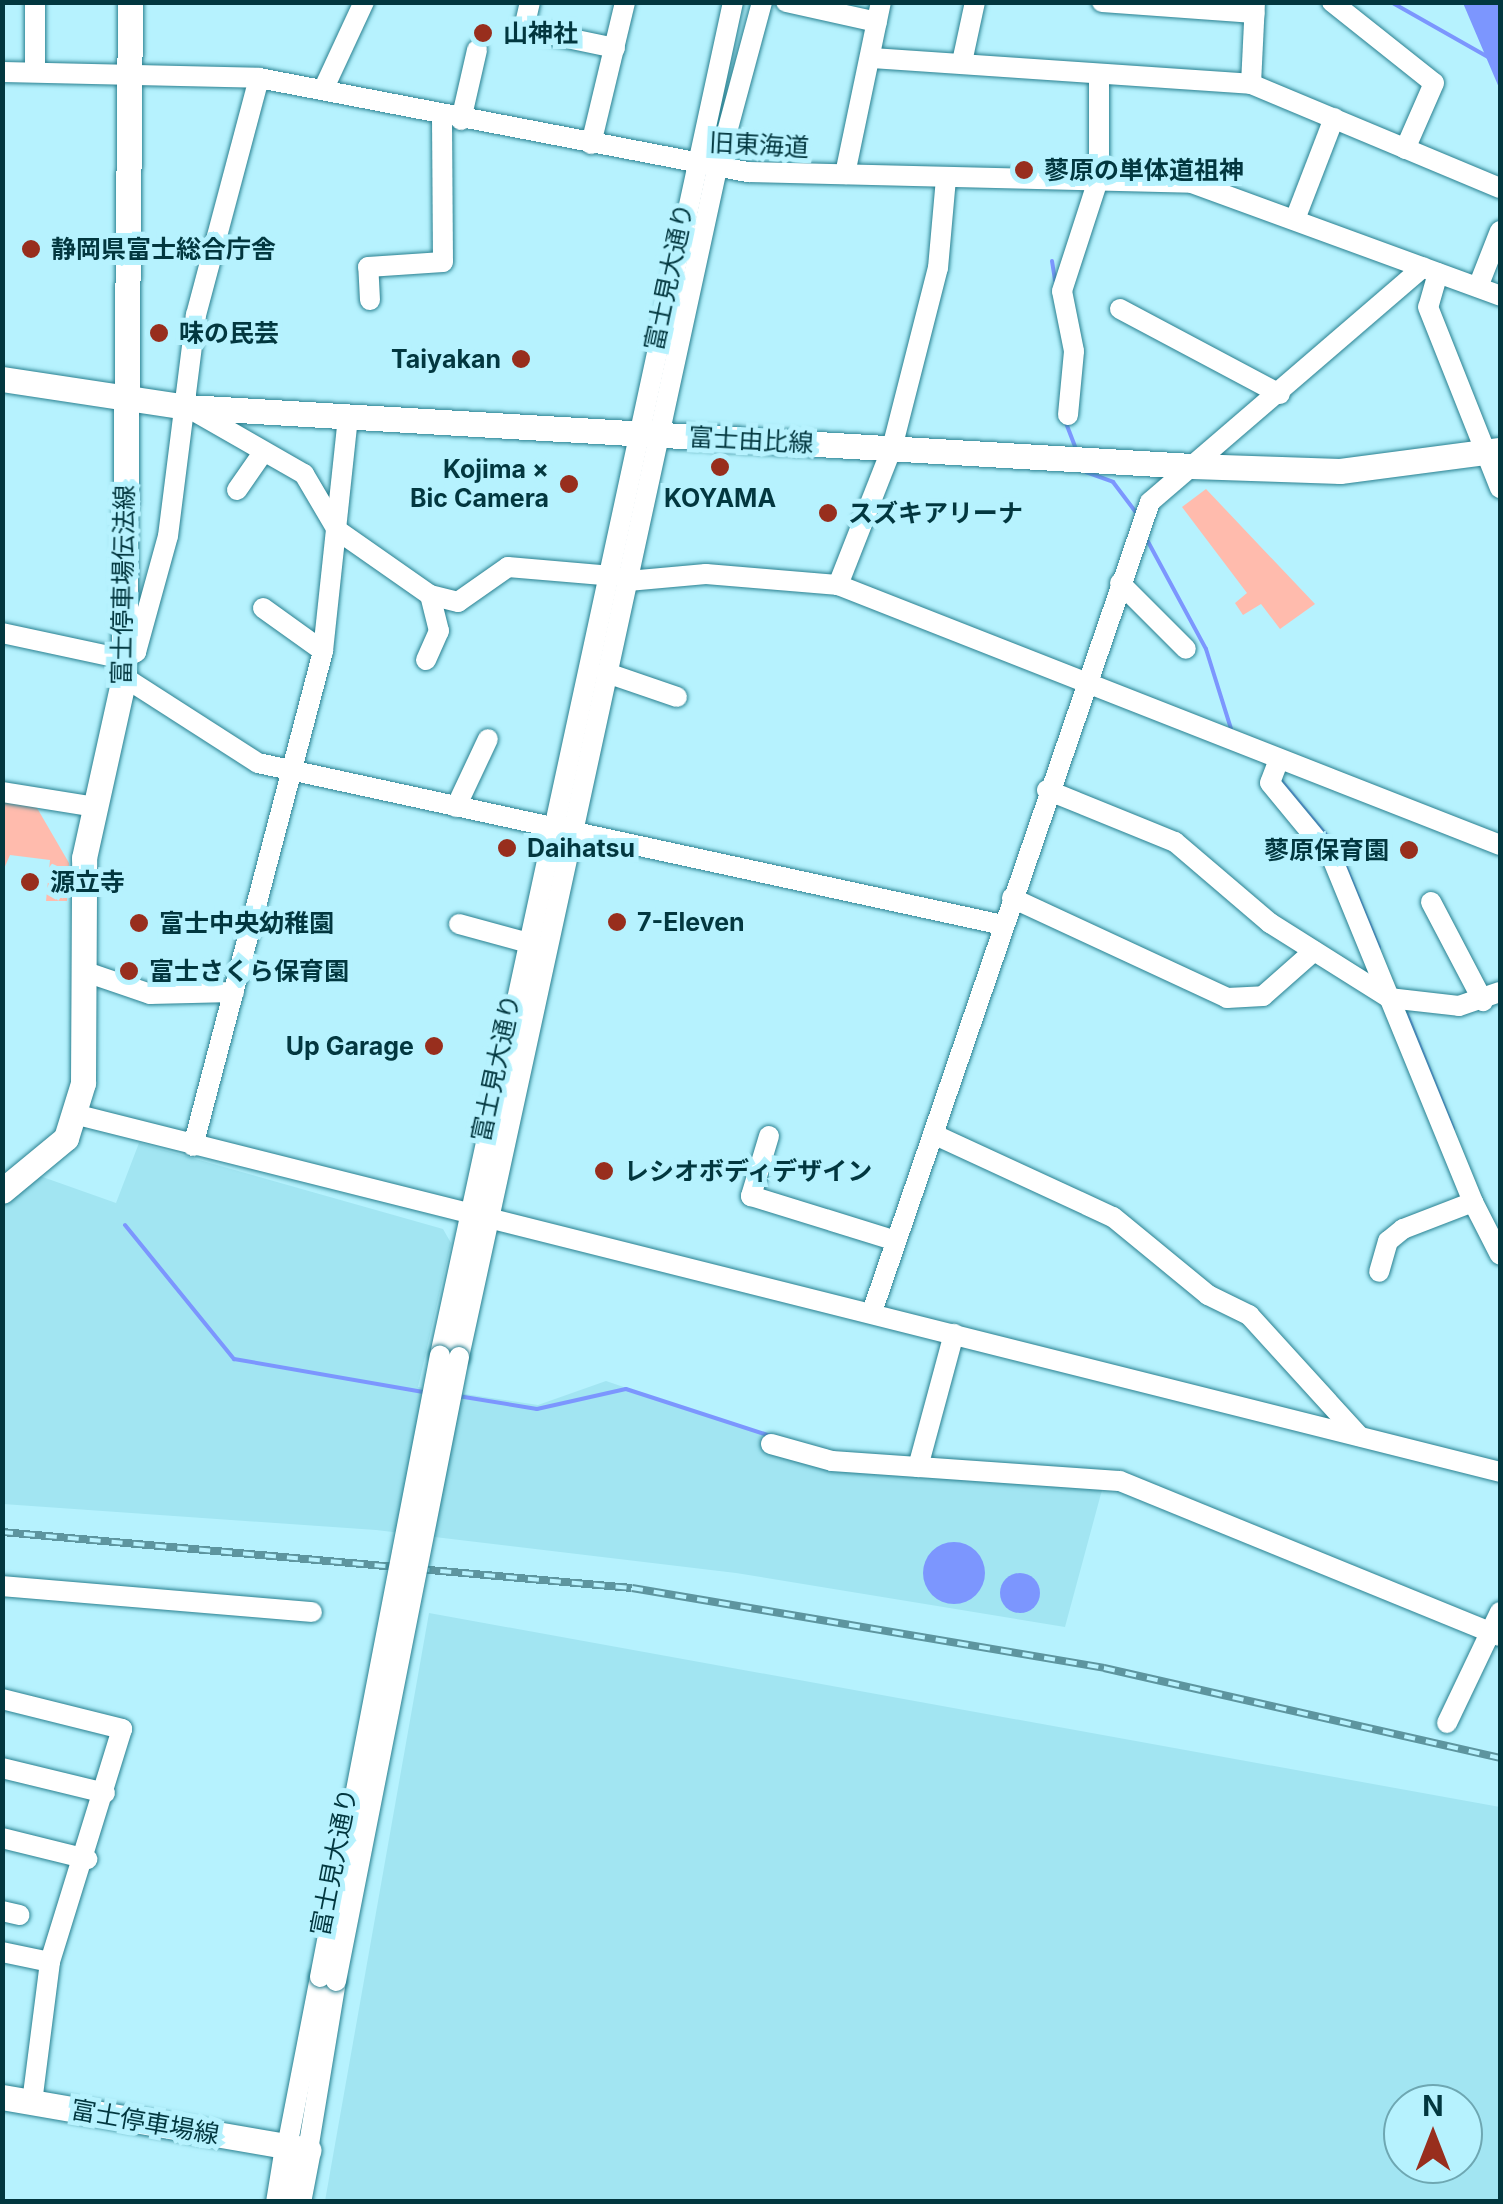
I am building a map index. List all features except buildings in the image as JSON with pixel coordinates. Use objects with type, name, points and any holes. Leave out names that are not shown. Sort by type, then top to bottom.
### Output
[{"type":"main road","name":"富士停車場伝法線","points":[[78,1114],[84,858],[123,668],[130,2]]},
{"type":"main road","name":"富士由比線","points":[[2,379],[187,406],[1192,466],[1340,470],[1492,452]]},
{"type":"main road","points":[[2,1190],[66,1138],[78,1114]]},
{"type":"main road","name":"富士停車場線","points":[[2,2097],[298,2148]]},
{"type":"main road","points":[[278,2202],[298,2148]]},
{"type":"main road","points":[[298,2148],[298,2202]]},
{"type":"street","points":[[35,72],[36,2]]},
{"type":"street","points":[[324,88],[363,6],[338,2]]},
{"type":"street","points":[[530,2],[524,29],[615,48]]},
{"type":"street","points":[[591,144],[624,2]]},
{"type":"street","name":"富士見大通り","points":[[298,2148],[450,1356],[709,168],[733,2]]},
{"type":"street","name":"富士見大通り","points":[[709,168],[762,2]]},
{"type":"street","points":[[786,2],[879,12],[845,174]]},
{"type":"street","points":[[962,62],[975,2]]},
{"type":"street","points":[[1102,2],[1255,8],[1251,84]]},
{"type":"street","points":[[1332,2],[1434,83],[1406,149]]},
{"type":"street","points":[[370,300],[368,267],[444,262],[451,118],[478,50]]},
{"type":"street","points":[[870,58],[1251,84],[1500,188]]},
{"type":"street","name":"旧東海道","points":[[2,72],[129,68],[259,78],[709,168],[946,179],[1100,177],[1192,183],[1297,214],[1500,296]]},
{"type":"street","points":[[1068,415],[1074,352],[1062,291],[1100,177],[1098,74]]},
{"type":"street","points":[[123,668],[136,652],[158,586],[187,406],[196,315],[259,78]]},
{"type":"street","points":[[1297,214],[1334,118]]},
{"type":"street","points":[[838,585],[892,448],[938,268],[946,179]]},
{"type":"street","points":[[1478,287],[1500,231]]},
{"type":"street","points":[[872,1312],[1084,681],[1141,524],[1192,466],[1430,270]]},
{"type":"street","points":[[1430,270],[1428,307],[1492,452],[1500,488]]},
{"type":"street","points":[[1120,309],[1280,394]]},
{"type":"street","points":[[187,406],[262,454],[304,474],[337,530],[430,594],[458,602],[508,567],[620,578],[706,574],[838,585],[1250,746],[1278,762],[1500,845]]},
{"type":"street","points":[[194,1146],[323,651],[348,417]]},
{"type":"street","points":[[237,490],[262,454]]},
{"type":"street","name":"富士見大通り","points":[[480,1217],[532,944],[607,673],[620,578]]},
{"type":"street","points":[[1120,584],[1186,648]]},
{"type":"street","points":[[426,660],[439,630],[430,594]]},
{"type":"street","points":[[263,608],[323,651]]},
{"type":"street","points":[[2,633],[123,668],[258,764],[1002,926]]},
{"type":"street","points":[[607,673],[678,696]]},
{"type":"street","points":[[456,807],[488,739]]},
{"type":"street","points":[[1278,762],[1270,783],[1332,858],[1474,1202],[1500,1255]]},
{"type":"street","points":[[1048,790],[1175,842],[1314,951],[1389,998],[1492,996]]},
{"type":"street","points":[[2,792],[96,807]]},
{"type":"street","points":[[1012,898],[1227,998],[1263,996],[1314,951]]},
{"type":"street","points":[[1431,902],[1492,996]]},
{"type":"street","points":[[459,924],[532,944]]},
{"type":"street","points":[[82,971],[150,994],[234,992]]},
{"type":"street","points":[[78,1114],[1500,1472]]},
{"type":"street","points":[[933,1134],[1100,1208],[1208,1296],[1249,1316],[1359,1436]]},
{"type":"street","points":[[769,1136],[751,1196],[896,1240]]},
{"type":"street","points":[[1379,1272],[1388,1241],[1403,1228],[1474,1202]]},
{"type":"street","points":[[918,1467],[954,1334]]},
{"type":"street","points":[[771,1444],[832,1461],[1120,1481],[1496,1634]]},
{"type":"street","points":[[2,1586],[312,1612]]},
{"type":"street","points":[[1447,1723],[1496,1634],[1500,1612]]},
{"type":"street","points":[[2,1699],[122,1729],[88,1859],[50,1962],[32,2102]]},
{"type":"street","points":[[2,1768],[105,1793]]},
{"type":"street","points":[[2,1838],[88,1859]]},
{"type":"street","points":[[2,1952],[50,1962]]},
{"type":"shaded area","points":[[1206,489],[1315,604],[1280,629],[1261,604],[1243,615],[1235,603],[1247,593],[1182,507]]},
{"type":"shaded area","points":[[2,800],[33,801],[69,863],[67,901],[46,901],[50,860],[10,855],[3,871]]},
{"type":"shaded area","points":[[139,1143],[443,1229],[451,1243],[418,1387],[538,1405],[606,1381],[835,1459],[1102,1490],[1065,1627],[736,1573],[376,1530],[3,1504],[3,1204],[37,1175],[116,1203]]},
{"type":"shaded area","points":[[429,1613],[1500,1807],[1500,2201],[325,2201]]},
{"type":"water","points":[[1463,3],[1500,3],[1500,90]]},
{"type":"water","points":[[954,1542],[976,1551],[985,1573],[976,1595],[954,1604],[932,1595],[923,1573],[932,1551]]},
{"type":"water","points":[[1020,1573],[1034,1579],[1040,1593],[1034,1607],[1020,1613],[1006,1607],[1000,1593],[1006,1579]]},
{"type":"waterway","points":[[1391,2],[1490,58]]},
{"type":"waterway","points":[[1052,261],[1055,281]]},
{"type":"waterway","points":[[1066,423],[1075,447]]},
{"type":"waterway","points":[[1086,472],[1113,482],[1138,515]]},
{"type":"waterway","points":[[1146,538],[1206,649],[1231,729]]},
{"type":"waterway","points":[[1278,777],[1326,835]]},
{"type":"waterway","points":[[1341,855],[1379,947]]},
{"type":"waterway","points":[[1404,1007],[1453,1128]]},
{"type":"waterway","points":[[125,1225],[234,1359],[423,1392]]},
{"type":"waterway","points":[[458,1396],[537,1409],[626,1389],[771,1436]]},
{"type":"railway","points":[[2,1532],[632,1588],[1104,1668],[1500,1758]]},
{"type":"place","name":"山神社","points":[[483,33]]},
{"type":"place","name":"蓼原の単体道祖神","points":[[1024,170]]},
{"type":"place","name":"静岡県富士総合庁舎","points":[[31,249]]},
{"type":"place","name":"味の民芸","points":[[159,333]]},
{"type":"place","name":"Taiyakan","points":[[521,359]]},
{"type":"place","name":"KOYAMA","points":[[720,467]]},
{"type":"place","name":"Kojima × Bic Camera","points":[[569,484]]},
{"type":"place","name":"スズキアリーナ","points":[[828,513]]},
{"type":"place","name":"Daihatsu","points":[[507,848]]},
{"type":"place","name":"蓼原保育園","points":[[1409,850]]},
{"type":"place","name":"源立寺","points":[[30,882]]},
{"type":"place","name":"7-Eleven","points":[[617,922]]},
{"type":"place","name":"富士中央幼稚園","points":[[139,923]]},
{"type":"place","name":"富士さくら保育園","points":[[129,971]]},
{"type":"place","name":"Up Garage","points":[[434,1046]]},
{"type":"place","name":"レシオボディデザイン","points":[[604,1171]]}]
